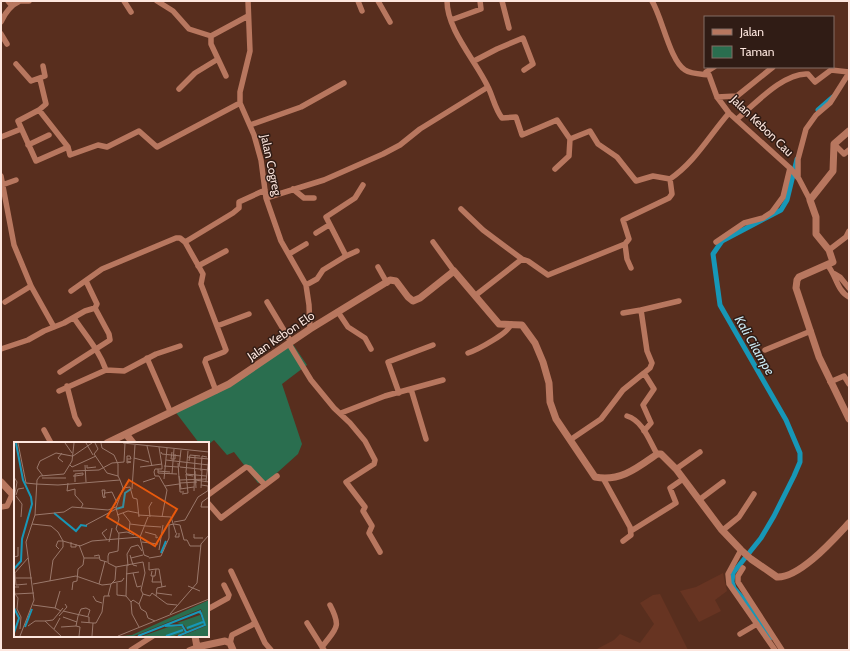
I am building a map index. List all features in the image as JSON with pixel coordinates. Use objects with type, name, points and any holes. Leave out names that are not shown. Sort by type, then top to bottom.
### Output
[{"type":"street","points":[[8,1],[12,6]]},
{"type":"street","points":[[1,22],[4,15],[12,6],[20,1],[28,1]]},
{"type":"street","points":[[124,1],[131,12]]},
{"type":"street","points":[[157,1],[173,11],[189,29],[211,36],[248,16]]},
{"type":"street","points":[[39,110],[68,148],[70,155],[98,145],[106,147],[139,131],[157,147],[240,103],[240,92],[250,51],[248,1]]},
{"type":"street","points":[[358,1],[362,11]]},
{"type":"street","points":[[378,1],[390,22]]},
{"type":"street","points":[[447,1],[447,11],[451,20],[460,39],[488,87],[501,116],[505,119],[516,117],[522,135],[557,120],[570,139],[569,156],[554,169]]},
{"type":"street","points":[[451,20],[481,9],[480,1]]},
{"type":"street","points":[[502,1],[509,28]]},
{"type":"street","points":[[652,1],[659,14],[673,52],[681,66],[689,71],[709,75]]},
{"type":"street","points":[[1,34],[7,44]]},
{"type":"street","points":[[211,36],[210,44],[226,76]]},
{"type":"street","points":[[474,61],[493,50],[523,38],[533,64],[524,70]]},
{"type":"street","points":[[179,89],[195,73],[218,59]]},
{"type":"street","points":[[16,64],[30,81],[40,79],[45,76],[43,66]]},
{"type":"street","points":[[709,75],[706,72],[712,68]]},
{"type":"street","points":[[717,96],[737,96],[772,68]]},
{"type":"street","points":[[737,119],[766,93],[795,76],[800,74],[808,74],[816,82],[831,70],[847,72],[834,97],[816,115],[805,131],[797,166],[797,177],[810,200],[816,217],[816,234],[829,250],[834,260],[828,266],[801,276],[797,280],[796,288],[819,357],[849,419]]},
{"type":"street","name":"Jalan Kebon Cau","points":[[709,75],[717,96],[729,113],[797,177]]},
{"type":"street","points":[[40,79],[46,104],[39,110],[19,120],[21,129],[37,163],[68,148]]},
{"type":"street","points":[[250,125],[301,107],[344,83]]},
{"type":"street","points":[[266,198],[324,180],[400,145],[420,129],[488,87]]},
{"type":"street","name":"Jalan Cogreg","points":[[240,103],[254,135],[261,160],[266,198],[281,241],[306,285],[310,329]]},
{"type":"street","points":[[570,139],[590,131],[598,144],[617,157],[636,182],[653,176],[670,179],[690,163],[729,113]]},
{"type":"street","points":[[1,137],[21,129]]},
{"type":"street","points":[[810,200],[833,171],[834,144],[849,131]]},
{"type":"street","points":[[28,145],[49,135]]},
{"type":"street","points":[[834,144],[844,154],[849,150]]},
{"type":"street","points":[[716,242],[744,224],[763,218],[772,212],[783,197],[790,169]]},
{"type":"street","points":[[1,176],[3,200],[14,245],[31,286],[54,327]]},
{"type":"street","points":[[462,209],[483,230],[522,259],[528,261],[548,275],[625,244],[629,239],[623,220],[670,198],[672,190],[670,179]]},
{"type":"street","points":[[2,185],[16,180]]},
{"type":"street","points":[[346,256],[329,225],[326,216],[355,198],[363,185]]},
{"type":"street","points":[[293,189],[304,198],[314,198]]},
{"type":"street","points":[[184,242],[233,213],[239,208],[240,202],[265,190]]},
{"type":"street","points":[[316,233],[329,225]]},
{"type":"street","points":[[829,250],[846,237],[849,231]]},
{"type":"street","points":[[71,291],[102,269],[176,238],[180,238],[184,242],[203,274],[201,284],[225,351],[206,358],[205,362],[216,391]]},
{"type":"street","points":[[433,242],[454,271],[476,295],[499,324],[522,325],[535,344],[548,379],[552,410],[560,427],[591,474],[603,478],[624,475],[657,454]]},
{"type":"street","points":[[289,254],[306,244]]},
{"type":"street","points":[[625,244],[627,259],[631,268]]},
{"type":"street","points":[[198,266],[226,251]]},
{"type":"street","points":[[306,285],[317,279],[323,270],[357,251]]},
{"type":"street","points":[[476,295],[522,259]]},
{"type":"street","points":[[828,266],[849,288]]},
{"type":"street","points":[[378,267],[387,283],[390,280],[395,280],[408,297],[415,300],[454,271]]},
{"type":"street","points":[[835,274],[842,292],[849,297]]},
{"type":"street","points":[[60,372],[109,341],[110,338],[95,308],[97,304],[86,281]]},
{"type":"street","name":"Jalan Kebon Elo","points":[[108,442],[170,411],[216,391],[310,329],[387,283]]},
{"type":"street","points":[[4,302],[31,286]]},
{"type":"street","points":[[623,313],[679,301]]},
{"type":"street","points":[[267,302],[312,380],[334,408],[341,413],[365,441],[375,460],[374,464],[346,482],[364,505],[363,511],[372,526],[369,533],[380,552]]},
{"type":"street","points":[[1,349],[24,342],[74,318],[85,311],[95,308]]},
{"type":"street","points":[[570,440],[601,419],[623,390],[650,368],[652,362],[647,351],[641,310]]},
{"type":"street","points":[[338,312],[348,327],[365,338],[371,349]]},
{"type":"street","points":[[217,326],[249,314]]},
{"type":"street","points":[[74,318],[90,342],[96,348],[106,370]]},
{"type":"street","points":[[468,353],[477,350],[507,331],[511,324]]},
{"type":"street","points":[[765,350],[811,331]]},
{"type":"street","points":[[398,393],[388,362],[433,345]]},
{"type":"street","points":[[59,391],[67,386],[106,370],[124,371],[147,358],[180,346]]},
{"type":"street","points":[[147,358],[170,411]]},
{"type":"street","points":[[644,373],[654,389],[643,405],[651,423],[644,431]]},
{"type":"street","points":[[830,382],[844,376],[849,384]]},
{"type":"street","points":[[341,413],[363,403],[443,380]]},
{"type":"street","points":[[67,386],[75,417],[79,424]]},
{"type":"street","points":[[412,389],[426,439]]},
{"type":"street","points":[[627,416],[634,418],[644,431],[657,454],[661,454],[676,469],[723,530],[745,554],[774,576],[786,576],[807,563],[848,525]]},
{"type":"street","points":[[44,430],[50,442]]},
{"type":"street","points":[[126,434],[132,442]]},
{"type":"street","points":[[676,469],[700,452]]},
{"type":"street","points":[[209,495],[247,467],[265,485]]},
{"type":"street","points":[[209,504],[221,518],[277,476]]},
{"type":"street","points":[[603,478],[617,501],[631,531]]},
{"type":"street","points":[[623,541],[630,536],[631,531],[676,503],[670,488],[683,478]]},
{"type":"street","points":[[1,482],[13,496],[7,506],[1,507]]},
{"type":"street","points":[[699,500],[723,482]]},
{"type":"street","points":[[723,530],[739,517],[754,494]]},
{"type":"street","points":[[745,554],[728,574],[730,588],[775,650]]},
{"type":"street","points":[[743,568],[738,576],[738,582],[782,650]]},
{"type":"street","points":[[231,571],[265,643],[271,650]]},
{"type":"street","points":[[209,608],[228,598],[229,595],[224,585]]},
{"type":"street","points":[[307,622],[323,649],[338,624],[337,618],[330,605]]},
{"type":"street","points":[[232,646],[232,635],[255,622]]},
{"type":"street","points":[[740,634],[757,624]]},
{"type":"street","points":[[131,650],[152,637]]},
{"type":"street","points":[[195,637],[197,648]]},
{"type":"street","points":[[189,650],[225,641],[232,646]]},
{"type":"shaded area","points":[[723,573],[727,591],[715,600],[721,611],[699,622],[680,591],[696,587]]},
{"type":"shaded area","points":[[660,594],[688,650],[595,650],[614,640],[620,634],[640,643],[654,624],[640,603],[653,595]]},
{"type":"green space","points":[[292,343],[307,365],[282,384],[302,444],[298,454],[269,480],[258,483],[234,452],[227,455],[214,440],[209,444],[209,442],[198,442],[174,410],[193,402]]},
{"type":"waterway","name":"Kali Cilampe","points":[[818,110],[833,97]]},
{"type":"waterway","name":"Kali Cilampe","points":[[770,638],[751,608],[734,588],[732,582],[733,573],[761,538],[774,516],[800,462],[800,453],[786,420],[720,305],[713,254],[722,241],[781,210],[787,200],[797,159]]}]
